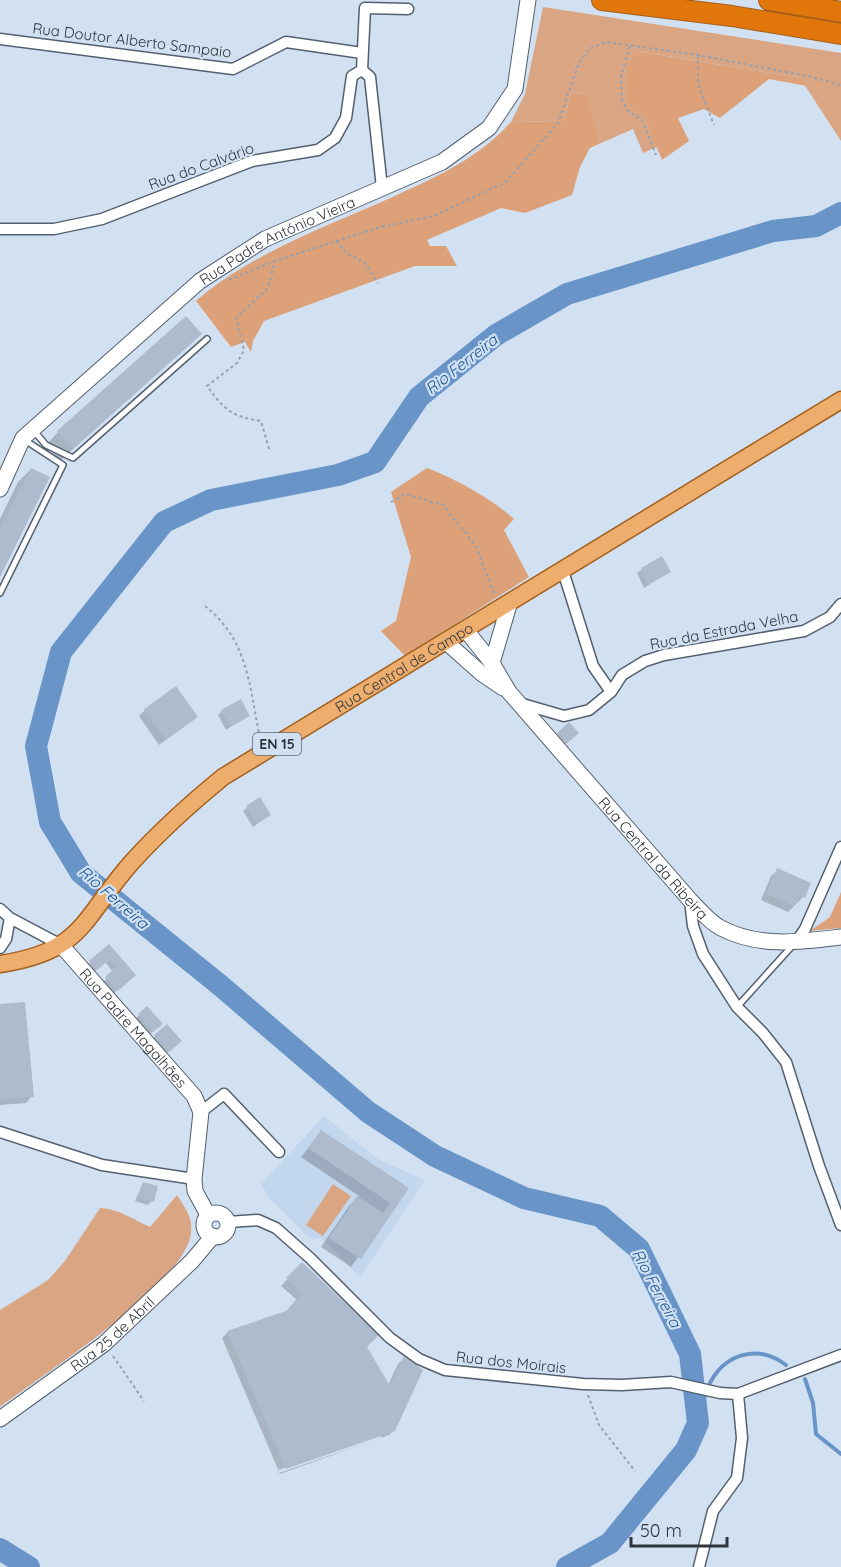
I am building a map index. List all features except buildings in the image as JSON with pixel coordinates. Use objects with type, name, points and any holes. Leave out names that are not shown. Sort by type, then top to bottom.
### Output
[{"type":"highway","points":[[602,0],[732,16],[841,34]]},
{"type":"highway","points":[[769,0],[841,12]]},
{"type":"main road","name":"Rua Central de Campo","points":[[0,964],[30,960],[61,945],[87,923],[126,869],[168,822],[223,777],[841,400]]},
{"type":"street","name":"Rua Padre António Vieira","points":[[0,489],[4,470],[28,434],[200,281],[265,239],[442,162],[489,128],[515,88],[528,0]]},
{"type":"street","name":"Rua do Calvário","points":[[382,188],[370,77],[362,70],[364,8],[408,9]]},
{"type":"street","name":"Rua Doutor Alberto Sampaio","points":[[0,39],[233,69],[286,42],[362,53]]},
{"type":"street","name":"Rua do Calvário","points":[[0,229],[54,229],[102,219],[252,161],[318,150],[335,138],[346,118],[352,76],[362,70]]},
{"type":"street","points":[[563,571],[593,666],[611,692]]},
{"type":"street","name":"Rua da Estrada Velha","points":[[514,698],[564,716],[589,710],[611,692],[622,675],[645,661],[663,655],[804,631],[830,617],[841,604]]},
{"type":"street","points":[[492,663],[504,607]]},
{"type":"street","name":"Rua Central da Ribeira","points":[[465,629],[492,663],[514,698],[690,900],[719,928],[754,941],[796,942],[841,938]]},
{"type":"street","name":"Rua Central da Ribeira","points":[[445,641],[514,698]]},
{"type":"street","points":[[796,942],[805,929],[841,847]]},
{"type":"street","points":[[690,900],[693,926],[703,954],[737,1007],[763,1033],[786,1062],[819,1166],[841,1225]]},
{"type":"street","points":[[0,909],[10,918],[61,945]]},
{"type":"street","points":[[0,948],[6,939],[10,918]]},
{"type":"street","name":"Rua Padre Magalhães","points":[[61,945],[194,1096],[201,1112]]},
{"type":"street","points":[[208,1215],[195,1191],[194,1179],[201,1112],[224,1094],[279,1152]]},
{"type":"street","points":[[0,1132],[102,1165],[194,1179]]},
{"type":"street","points":[[218,1213],[228,1222],[224,1233],[213,1236],[205,1229],[204,1221],[208,1215],[218,1213]]},
{"type":"street","name":"Rua dos Moirais","points":[[228,1222],[258,1220],[276,1228],[310,1258],[390,1338],[418,1359],[445,1370],[583,1384],[622,1385],[671,1382],[720,1393],[738,1394]]},
{"type":"street","name":"Rua 25 de Abril","points":[[0,1419],[104,1344],[192,1262],[213,1236]]},
{"type":"street","points":[[699,1567],[712,1510],[737,1478],[742,1438],[738,1394],[841,1355]]},
{"type":"lane","points":[[28,434],[72,458],[207,339]]},
{"type":"lane","points":[[0,593],[63,465],[28,434]]},
{"type":"lane","points":[[737,1007],[796,942]]},
{"type":"path","points":[[200,281],[210,288],[275,261],[336,241],[378,228],[434,216],[506,182],[558,123],[579,63],[589,49],[606,42],[698,55],[812,77],[841,85]]},
{"type":"path","points":[[630,46],[621,75],[622,100],[627,110],[642,120],[656,155]]},
{"type":"path","points":[[698,55],[698,84],[714,125]]},
{"type":"path","points":[[336,241],[348,254],[364,262],[378,283]]},
{"type":"path","points":[[269,449],[261,421],[240,417],[226,411],[207,386],[237,363],[244,350],[236,318],[268,288],[275,261]]},
{"type":"path","points":[[391,502],[405,494],[443,505],[476,546],[504,607]]},
{"type":"path","points":[[205,606],[220,618],[241,648],[263,753]]},
{"type":"path","points":[[104,1344],[144,1401]]},
{"type":"path","points":[[583,1384],[599,1425],[635,1471]]},
{"type":"shaded area","points":[[543,7],[841,53],[841,141],[800,78],[637,51],[632,107],[644,117],[657,147],[643,153],[633,129],[599,144],[586,94],[571,93],[564,121],[511,122],[525,94]]},
{"type":"shaded area","points":[[636,51],[800,78],[807,86],[769,79],[720,118],[704,109],[678,118],[689,141],[662,160],[644,117],[631,107],[627,99],[628,65]]},
{"type":"shaded area","points":[[571,93],[587,94],[599,144],[590,148],[580,167],[572,195],[525,213],[501,208],[427,240],[430,246],[446,246],[457,266],[415,266],[264,321],[253,341],[251,352],[245,342],[231,347],[196,301],[218,284],[266,254],[443,173],[486,146],[511,122],[564,121]]},
{"type":"shaded area","points":[[427,468],[473,490],[514,519],[504,530],[529,577],[405,656],[381,631],[396,621],[411,557],[391,492]]},
{"type":"shaded area","points":[[841,892],[841,928],[810,931],[830,917]]},
{"type":"shaded area","points":[[324,1116],[379,1160],[425,1180],[360,1277],[321,1238],[310,1239],[270,1199],[261,1184]]},
{"type":"shaded area","points":[[333,1184],[351,1196],[323,1236],[306,1225]]},
{"type":"shaded area","points":[[177,1195],[190,1217],[191,1233],[183,1254],[165,1277],[109,1327],[0,1407],[0,1310],[48,1280],[65,1261],[100,1208],[119,1212],[150,1227]]},
{"type":"waterway","name":"Rio Ferreira","points":[[567,1567],[610,1543],[686,1450],[698,1423],[690,1354],[639,1249],[600,1216],[524,1198],[435,1156],[368,1112],[221,986],[81,873],[50,822],[36,746],[61,652],[164,522],[211,500],[338,475],[375,462],[419,397],[496,335],[567,294],[773,231],[816,226],[841,213]]},
{"type":"waterway","points":[[698,1423],[708,1387],[714,1376],[732,1360],[742,1355],[764,1355],[775,1358],[786,1365]]},
{"type":"waterway","points":[[805,1379],[813,1403],[816,1434],[841,1454]]},
{"type":"waterway","name":"Rio Ferreira","points":[[0,1549],[29,1567]]}]
